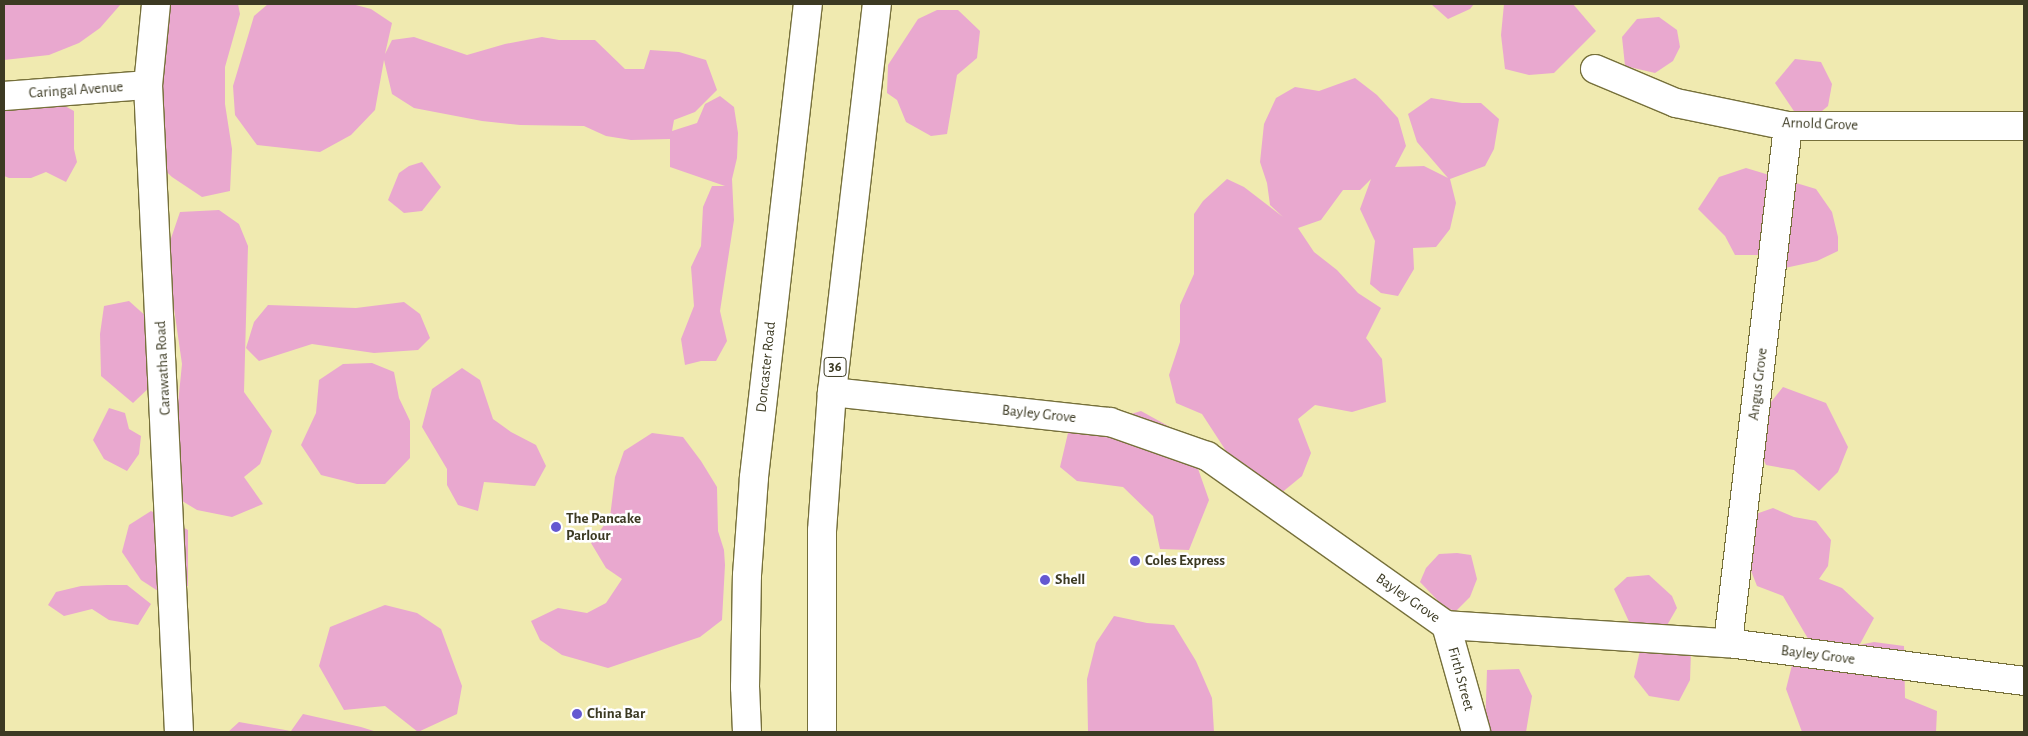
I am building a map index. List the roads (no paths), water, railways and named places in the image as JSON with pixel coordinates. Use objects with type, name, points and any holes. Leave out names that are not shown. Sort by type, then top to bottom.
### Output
[{"type":"street","name":"Carawatha Road","points":[[156,4],[148,85],[179,732]]},
{"type":"street","name":"Doncaster Road","points":[[748,732],[745,687],[747,575],[754,478],[808,4]]},
{"type":"street","name":"36","points":[[822,732],[822,531],[832,392],[877,4]]},
{"type":"street","name":"Arnold Grove","points":[[1595,69],[1676,103],[1788,126],[2024,126]]},
{"type":"street","name":"Caringal Avenue","points":[[4,96],[148,85]]},
{"type":"street","name":"Angus Grove","points":[[1728,643],[1788,126]]},
{"type":"street","name":"Bayley Grove","points":[[832,392],[1110,422],[1207,456],[1446,625],[1728,643],[2024,681]]},
{"type":"street","name":"Firth Street","points":[[1446,625],[1476,732]]},
{"type":"place","name":"The Pancake Parlour","points":[[556,527]]},
{"type":"place","name":"Coles Express","points":[[1135,561]]},
{"type":"place","name":"Shell","points":[[1045,580]]},
{"type":"place","name":"China Bar","points":[[577,714]]}]
